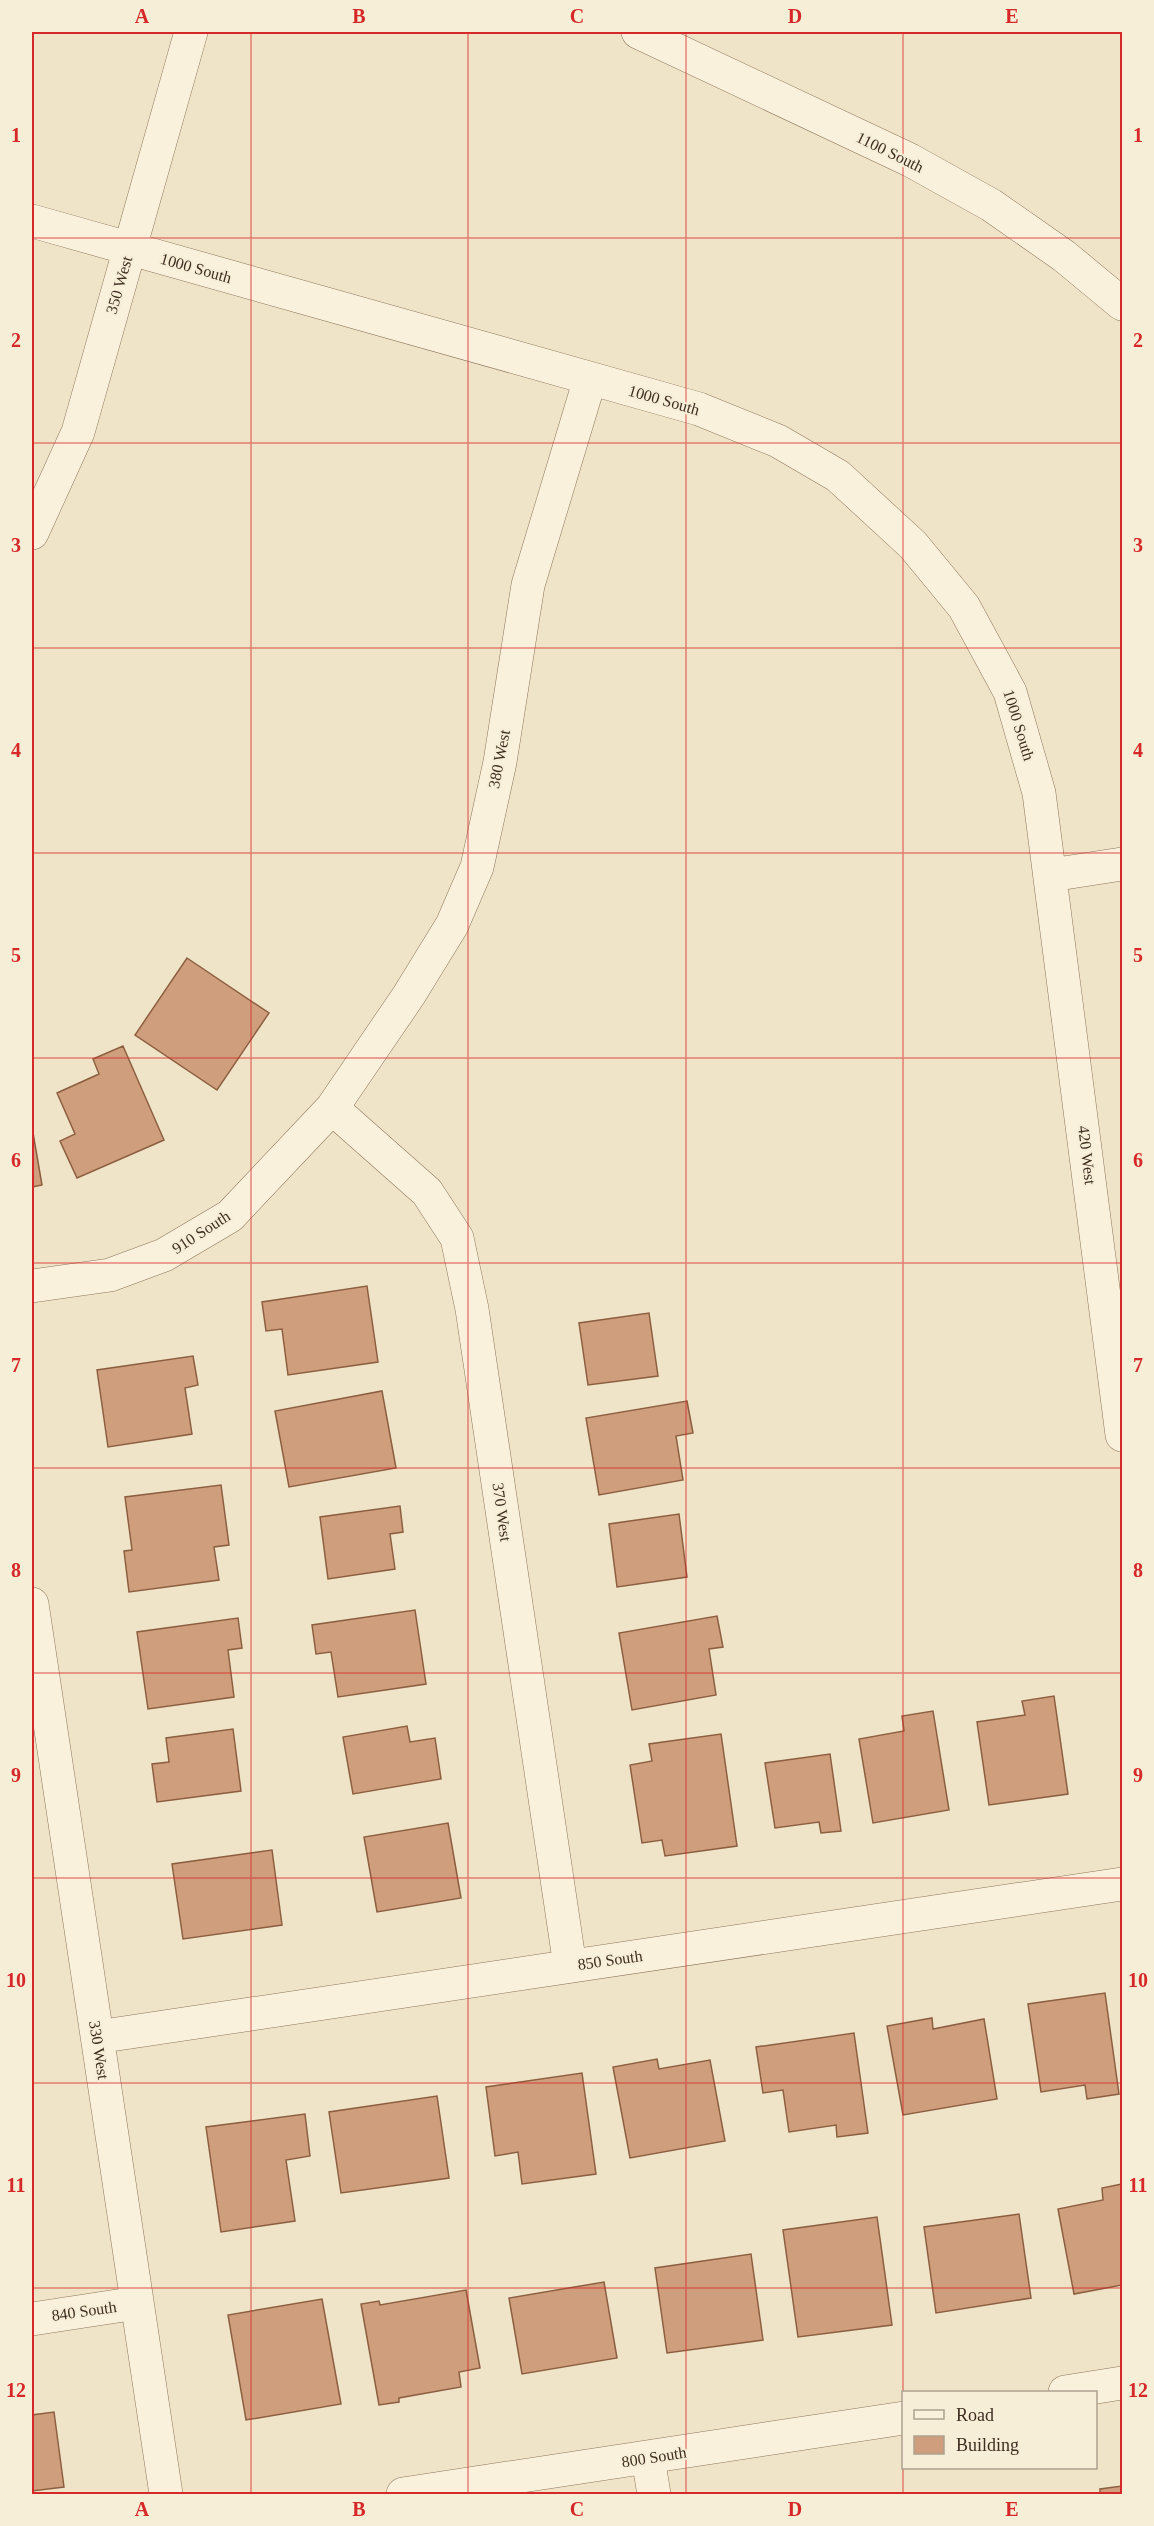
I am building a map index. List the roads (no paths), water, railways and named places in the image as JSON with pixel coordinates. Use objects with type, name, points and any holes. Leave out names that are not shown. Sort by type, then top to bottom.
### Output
[{"type":"street","name":"350 West","points":[[32,533],[78,432],[191,32]]},
{"type":"street","name":"1100 South","points":[[638,32],[910,160],[991,205],[1064,256],[1122,304]]},
{"type":"street","name":"1000 South","points":[[32,220],[699,410],[778,441],[838,476],[914,545],[964,607],[1010,692],[1039,793],[1051,875]]},
{"type":"street","name":"380 West","points":[[332,1108],[409,995],[452,925],[477,867],[500,762],[528,585],[590,379]]},
{"type":"street","points":[[1051,875],[1122,864]]},
{"type":"street","name":"420 West","points":[[1051,875],[1122,1435]]},
{"type":"street","name":"910 South","points":[[32,1286],[110,1275],[174,1250],[230,1216],[332,1108]]},
{"type":"street","name":"370 West","points":[[332,1108],[427,1192],[457,1238],[472,1309],[570,1966]]},
{"type":"street","name":"330 West","points":[[32,1605],[166,2494]]},
{"type":"street","name":"850 South","points":[[97,2037],[1122,1884]]},
{"type":"street","name":"840 South","points":[[32,2319],[137,2303]]},
{"type":"street","points":[[1072,2391],[1122,2384]]},
{"type":"street","name":"800 South","points":[[403,2494],[902,2418]]},
{"type":"street","points":[[648,2458],[654,2494]]}]
